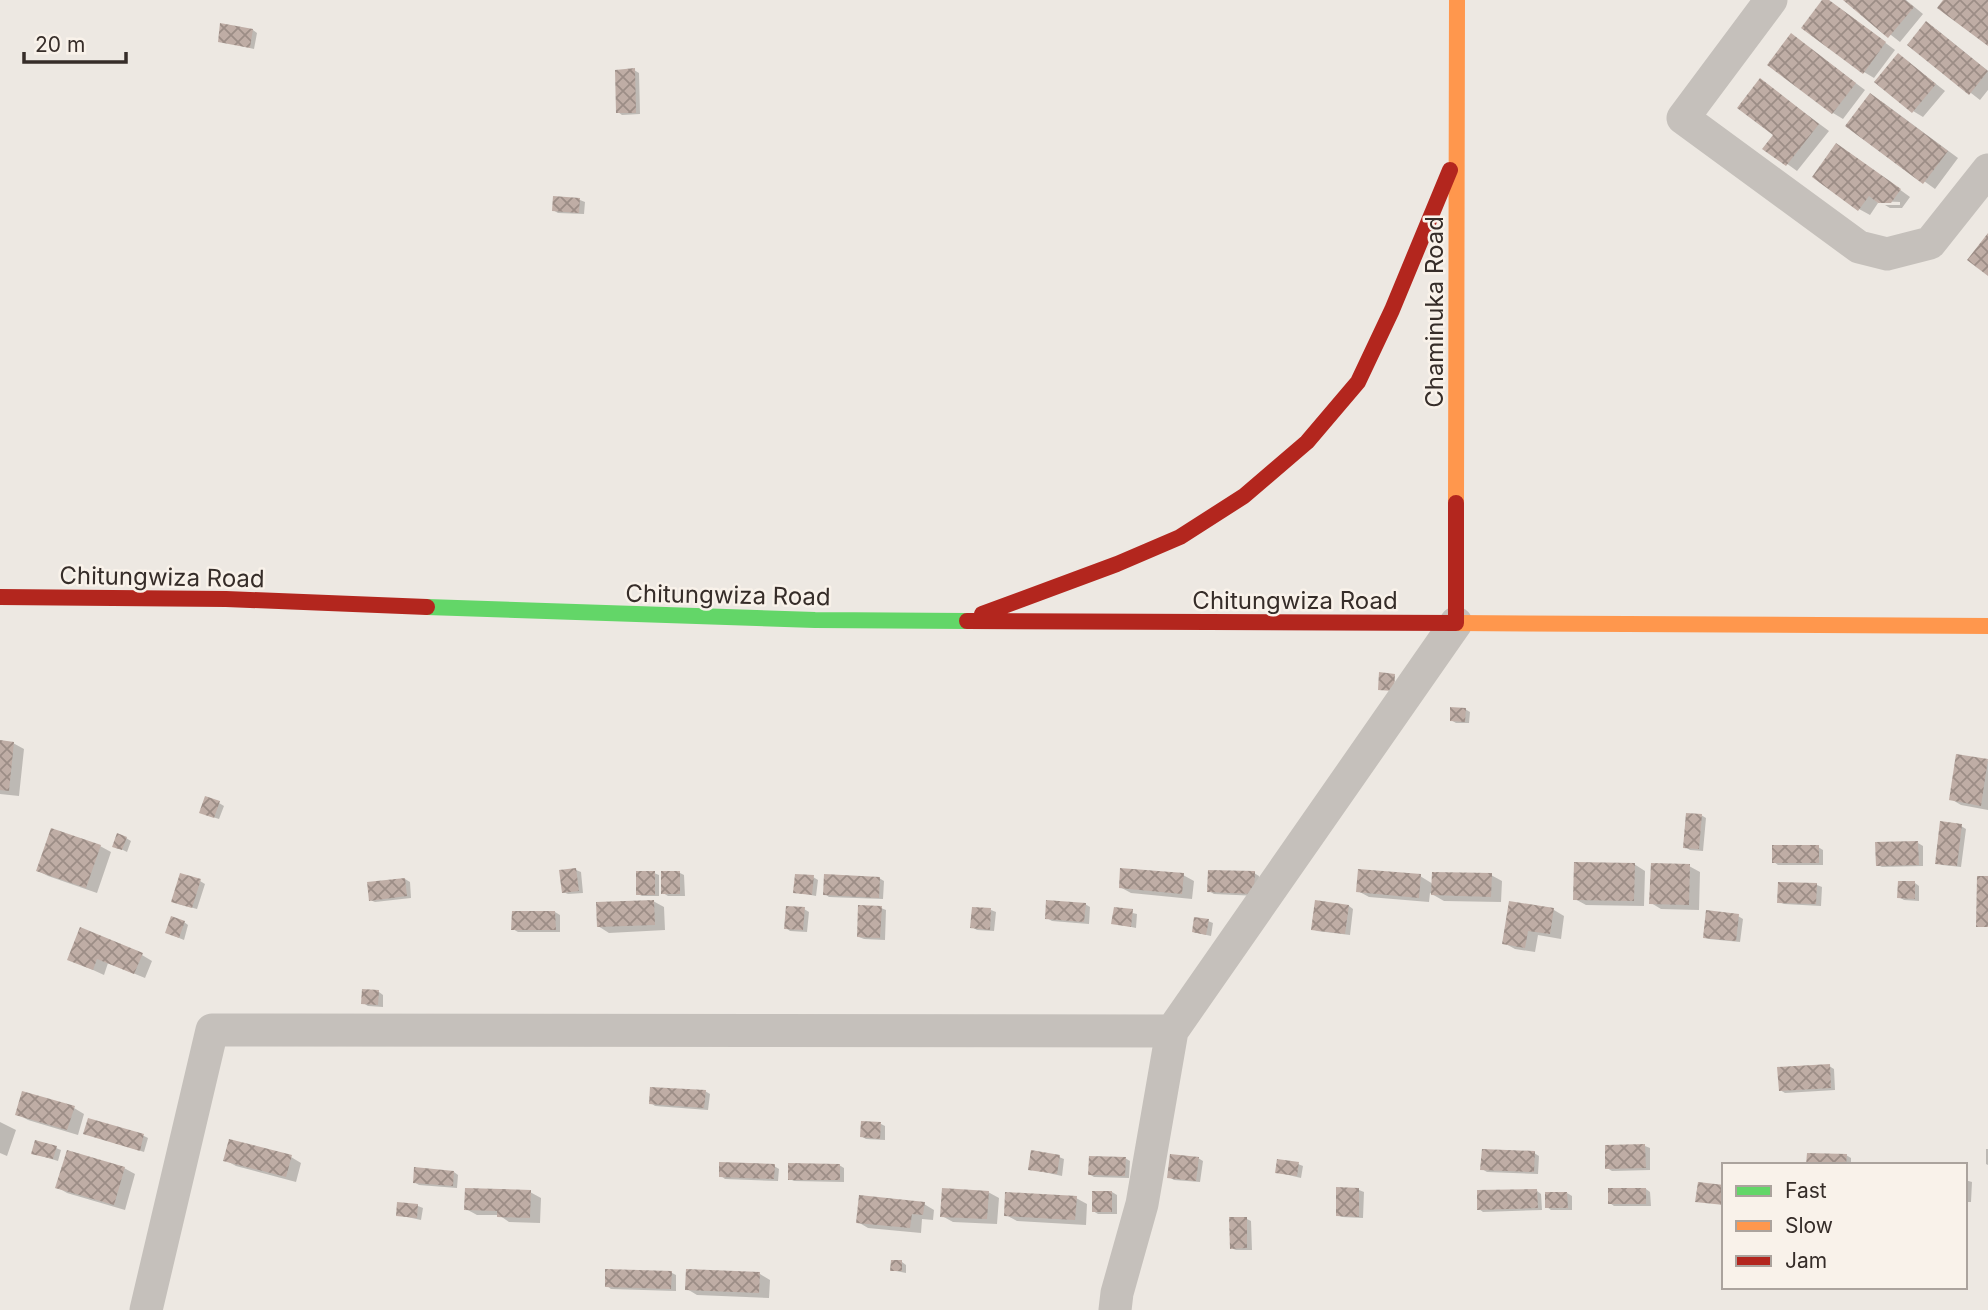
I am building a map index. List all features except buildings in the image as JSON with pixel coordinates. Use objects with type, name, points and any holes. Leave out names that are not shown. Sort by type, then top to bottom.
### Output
[{"type":"main road","name":"Chaminuka Road","points":[[1456,623],[1457,0]]},
{"type":"main road","points":[[960,622],[1117,564],[1180,537],[1244,496],[1307,442],[1358,382],[1392,310],[1457,152]]},
{"type":"main road","name":"Chitungwiza Road","points":[[0,597],[226,599],[619,615],[960,622],[1988,626]]},
{"type":"street","points":[[1771,0],[1683,118],[1859,247],[1887,254],[1930,243],[1988,170]]},
{"type":"street","points":[[1115,1310],[1117,1293],[1142,1204],[1172,1031],[1456,623]]},
{"type":"street","points":[[146,1310],[212,1030],[1172,1031]]},
{"type":"traffic: fast","points":[[427,607],[815,620],[967,621]]},
{"type":"traffic: slow","points":[[1456,503],[1457,0]]},
{"type":"traffic: slow","points":[[1456,623],[1988,626]]},
{"type":"traffic: jam","points":[[982,614],[1117,564],[1180,537],[1244,496],[1307,442],[1358,382],[1392,310],[1450,170]]},
{"type":"traffic: jam","points":[[967,621],[1456,623],[1456,503]]},
{"type":"traffic: jam","points":[[0,597],[226,599],[427,607]]}]
